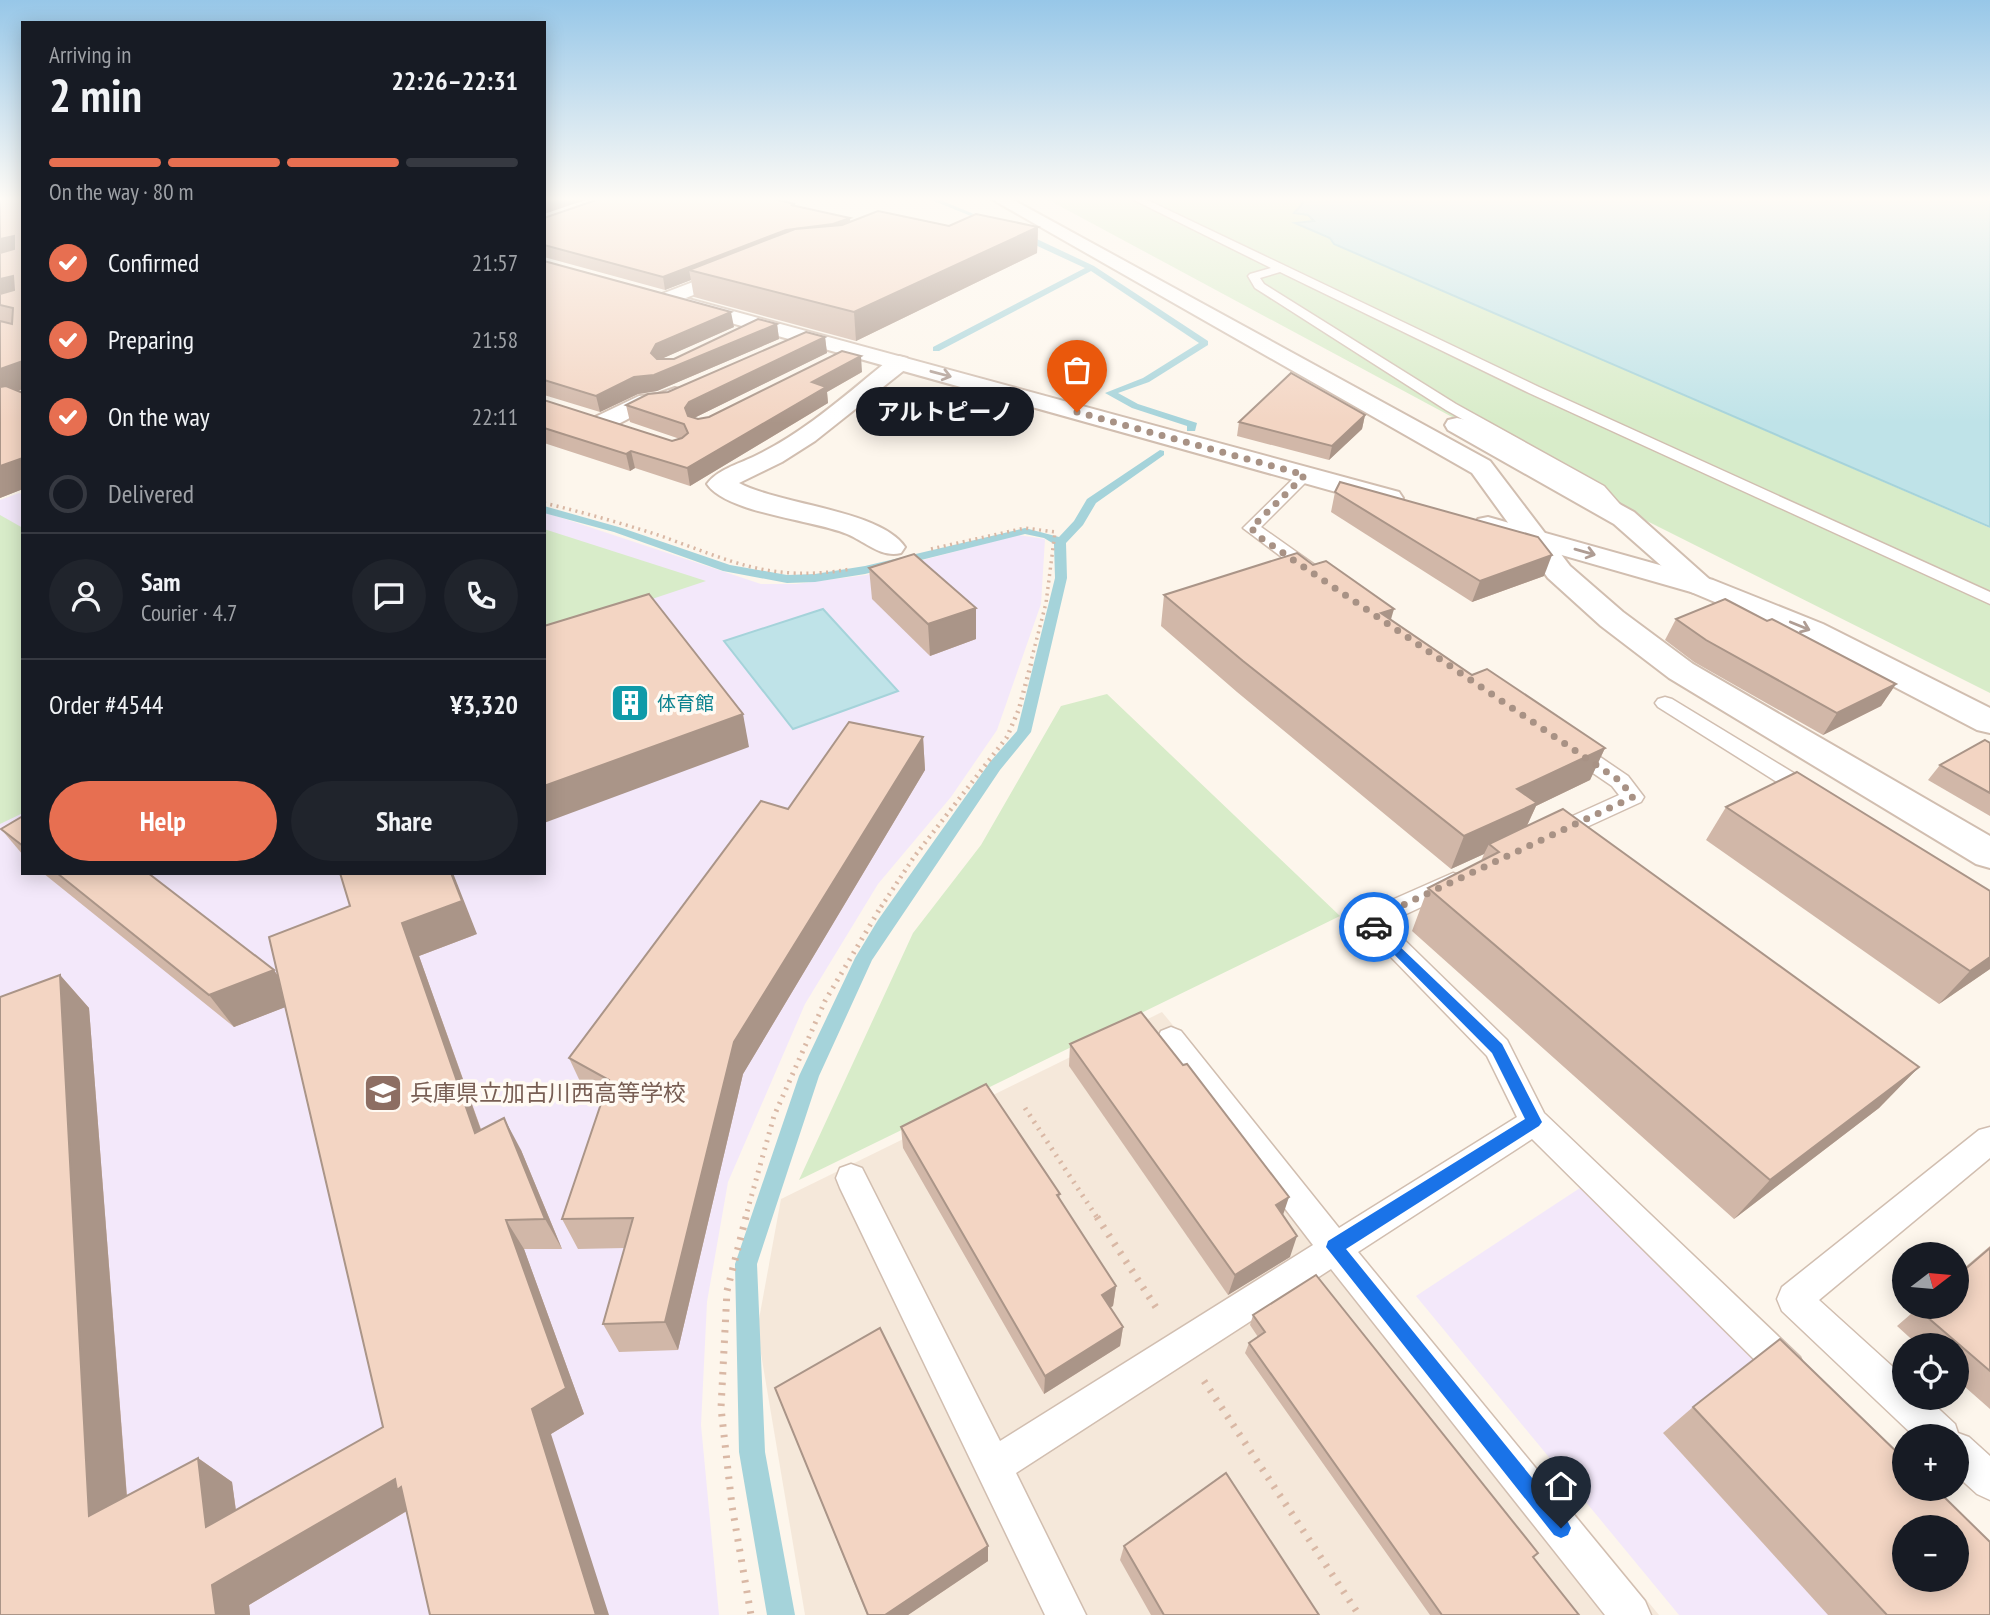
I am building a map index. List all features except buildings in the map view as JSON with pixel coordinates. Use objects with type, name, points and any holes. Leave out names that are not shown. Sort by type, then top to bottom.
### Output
[{"type":"street","points":[[726,272],[654,295],[1407,503]]},
{"type":"street","points":[[1131,272],[1481,467],[1559,572],[1612,619],[1681,671],[1990,854]]},
{"type":"street","points":[[735,336],[760,324]]},
{"type":"street","points":[[768,354],[805,337]]},
{"type":"street","points":[[1300,338],[1624,517],[1702,586]]},
{"type":"street","points":[[829,362],[853,350]]},
{"type":"street","points":[[891,547],[867,524],[739,497],[720,484],[731,476],[772,458],[900,363]]},
{"type":"street","points":[[639,435],[591,419],[647,401],[662,401],[697,385]]},
{"type":"street","points":[[1459,517],[1702,586],[1812,631],[1990,722]]},
{"type":"lane","points":[[1267,272],[1254,276],[1259,286],[1440,400],[1598,489],[1624,517]]},
{"type":"lane","points":[[1286,272],[1534,390],[1990,599]]},
{"type":"lane","points":[[1305,475],[1251,528],[1331,585]]},
{"type":"lane","points":[[1665,703],[1827,803]]},
{"type":"lane","points":[[1532,845],[1633,797],[1620,781],[1551,734]]},
{"type":"lane","points":[[1469,874],[1369,921],[1497,1048],[1534,1122],[1814,1394]]},
{"type":"lane","points":[[1171,1039],[1334,1247],[1631,1615]]},
{"type":"lane","points":[[992,1467],[1534,1122]]},
{"type":"lane","points":[[1928,1424],[1794,1299],[1990,1140]]},
{"type":"lane","points":[[851,1178],[1066,1615]]},
{"type":"lane","points":[[1969,1462],[1990,1481]]},
{"type":"path","points":[[751,1615],[732,1506],[721,1408],[727,1291],[756,1176],[774,1116],[825,1002],[875,915],[914,858],[1007,737],[1019,709],[1046,603],[1055,532]]},
{"type":"shaded area","name":"兵庫県立加古川西高等学校","points":[[21,494],[21,875],[546,875],[546,513],[761,584],[796,584],[866,575],[1018,535],[1045,539],[1041,604],[997,730],[951,797],[878,884],[805,1004],[728,1182],[707,1302],[701,1425],[719,1615],[0,1615],[0,500]]},
{"type":"shaded area","points":[[1162,1012],[1659,1615],[805,1615],[757,1330],[781,1199]]},
{"type":"shaded area","points":[[1583,1186],[1892,1493],[1892,1501],[1900,1501],[1914,1515],[1892,1515],[1892,1592],[1968,1592],[1990,1615],[1679,1615],[1416,1296]]},
{"type":"green space","points":[[1183,272],[1400,272],[1990,528],[1990,693],[1627,511]]},
{"type":"green space","points":[[0,515],[21,527],[21,814],[0,824]]},
{"type":"green space","points":[[546,530],[706,581],[546,634]]},
{"type":"green space","points":[[1107,694],[1340,916],[799,1180],[913,933],[981,845],[1061,706]]},
{"type":"water","points":[[1400,272],[1990,272],[1990,527]]},
{"type":"water","points":[[823,609],[898,691],[793,729],[724,641]]},
{"type":"waterway","points":[[936,349],[1083,272]]},
{"type":"waterway","points":[[1098,272],[1205,343],[1146,380],[1110,393],[1135,406],[1193,425],[1191,429]]},
{"type":"waterway","points":[[1060,542],[1079,523],[1091,501],[1160,453]]},
{"type":"waterway","points":[[546,510],[618,530],[727,568],[787,579],[815,578],[865,570],[1025,531],[1047,535],[1060,542]]},
{"type":"waterway","points":[[781,1615],[752,1452],[746,1264],[809,1076],[864,958],[995,766],[1024,732],[1061,578],[1060,542]]},
{"type":"way so far","points":[[1077,412],[1305,475],[1251,528],[1261,538],[1620,781],[1633,797],[1369,921],[1374,927]]},
{"type":"place","name":"アルトピーノ","points":[[1077,412]]},
{"type":"place","name":"体育館","points":[[630,703]]},
{"type":"place","name":"兵庫県立加古川西高等学校","points":[[383,1093]]},
{"type":"route","points":[[1374,927],[1497,1048],[1534,1122],[1334,1247],[1561,1528]]}]
